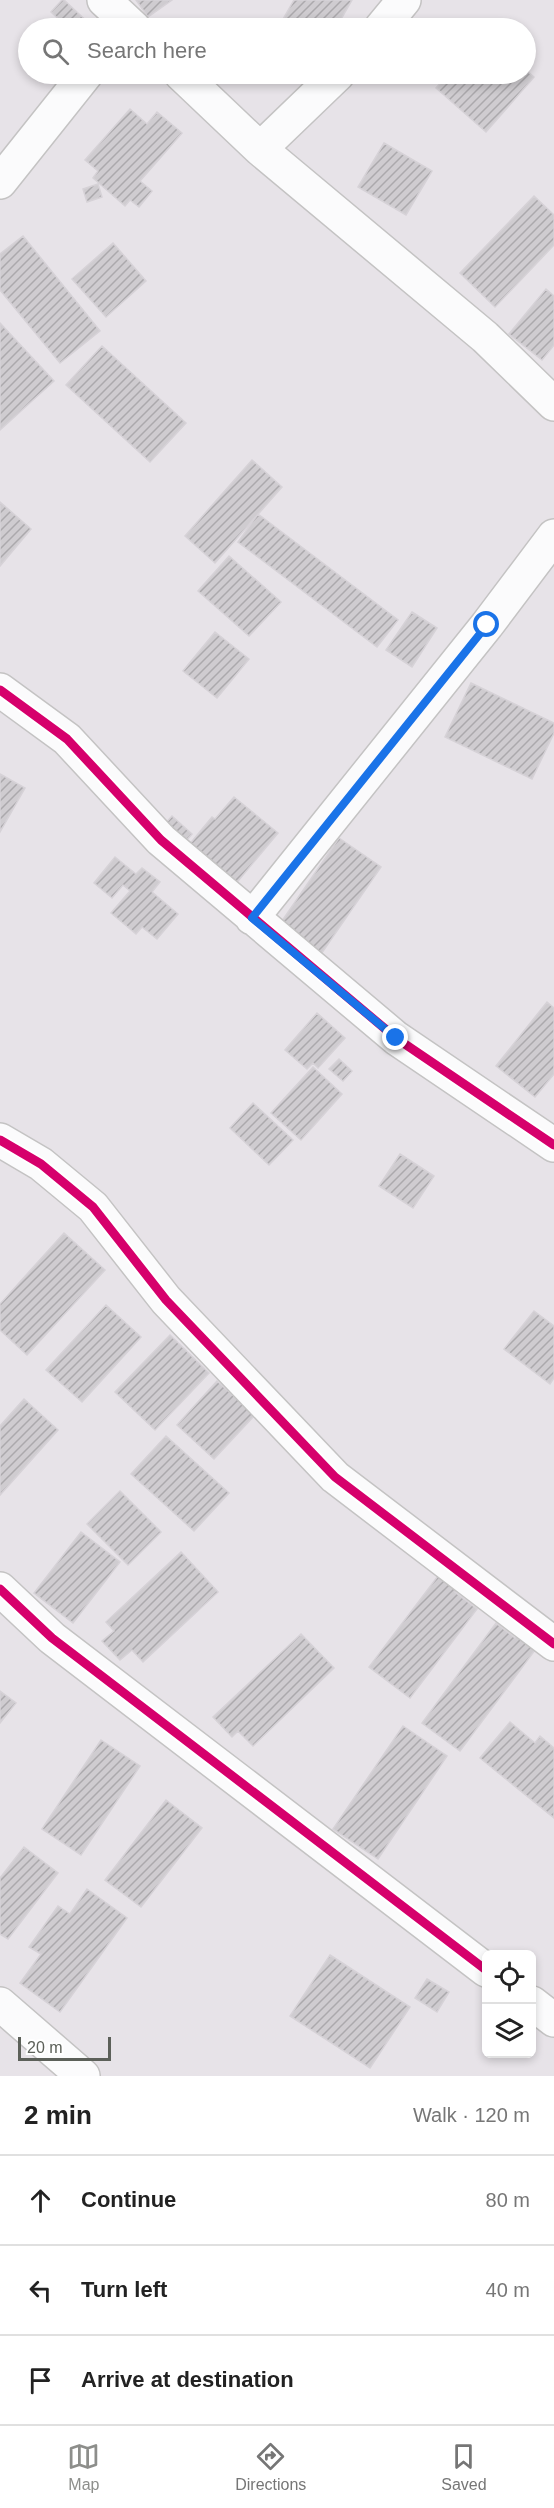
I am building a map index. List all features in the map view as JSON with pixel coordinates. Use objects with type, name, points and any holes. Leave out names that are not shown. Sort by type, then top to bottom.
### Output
[{"type":"street","points":[[389,18],[404,0]]},
{"type":"street","points":[[0,182],[78,84]]},
{"type":"street","points":[[192,84],[260,149],[485,338],[554,404]]},
{"type":"street","points":[[260,149],[328,84]]},
{"type":"street","points":[[252,918],[480,634],[554,536]]},
{"type":"street","points":[[0,690],[67,739],[161,840],[396,1038],[554,1145]]},
{"type":"street","points":[[0,1140],[41,1164],[93,1207],[166,1300],[335,1477],[554,1644]]},
{"type":"street","points":[[0,1589],[52,1638],[482,1967]]},
{"type":"street","points":[[0,2004],[83,2076]]},
{"type":"street","points":[[532,2004],[554,2020]]},
{"type":"building","points":[[64,0],[83,18],[57,18],[51,12]]},
{"type":"building","points":[[136,0],[172,0],[148,17]]},
{"type":"building","points":[[294,0],[352,0],[342,18],[284,18]]},
{"type":"building","points":[[440,84],[528,84],[486,132],[436,88]]},
{"type":"building","points":[[130,109],[147,124],[157,112],[182,133],[140,181],[152,191],[139,207],[130,200],[125,206],[93,178],[98,171],[85,160]]},
{"type":"building","points":[[384,143],[432,171],[406,215],[358,187]]},
{"type":"building","points":[[98,184],[102,197],[87,202],[83,189]]},
{"type":"building","points":[[534,196],[554,215],[554,245],[495,307],[460,273]]},
{"type":"building","points":[[23,236],[100,331],[60,363],[0,290],[0,254]]},
{"type":"building","points":[[113,243],[146,281],[106,317],[72,279]]},
{"type":"building","points":[[546,289],[554,296],[554,345],[542,360],[509,334]]},
{"type":"building","points":[[0,323],[54,381],[0,430]]},
{"type":"building","points":[[102,346],[186,423],[150,462],[66,385]]},
{"type":"building","points":[[252,460],[282,487],[215,563],[185,536]]},
{"type":"building","points":[[0,502],[31,529],[0,566]]},
{"type":"building","points":[[258,514],[398,620],[377,647],[238,542]]},
{"type":"building","points":[[229,556],[281,602],[249,636],[198,591]]},
{"type":"building","points":[[412,612],[437,628],[412,667],[386,650]]},
{"type":"building","points":[[215,632],[249,659],[217,698],[183,671]]},
{"type":"building","points":[[471,683],[554,723],[554,733],[532,779],[445,737]]},
{"type":"building","points":[[0,774],[25,788],[0,832]]},
{"type":"building","points":[[234,797],[278,833],[233,887],[179,857],[212,817],[215,819]]},
{"type":"building","points":[[172,816],[192,834],[176,852],[156,834]]},
{"type":"building","points":[[339,838],[381,867],[317,960],[275,931]]},
{"type":"building","points":[[115,857],[136,874],[142,868],[160,882],[152,892],[178,914],[157,939],[142,927],[136,934],[111,913],[130,891],[123,885],[112,898],[94,883]]},
{"type":"building","points":[[547,1002],[554,1008],[554,1074],[535,1097],[496,1066]]},
{"type":"building","points":[[317,1013],[345,1038],[318,1068],[313,1063],[307,1069],[285,1050]]},
{"type":"building","points":[[339,1059],[352,1071],[343,1081],[329,1069]]},
{"type":"building","points":[[313,1067],[342,1094],[301,1140],[271,1113]]},
{"type":"building","points":[[253,1103],[293,1140],[269,1165],[230,1128]]},
{"type":"building","points":[[400,1154],[434,1176],[413,1208],[379,1186]]},
{"type":"building","points":[[64,1233],[105,1270],[27,1355],[0,1330],[0,1304]]},
{"type":"building","points":[[106,1305],[141,1337],[82,1402],[46,1370]]},
{"type":"building","points":[[534,1311],[554,1326],[554,1378],[550,1384],[504,1349]]},
{"type":"building","points":[[170,1335],[209,1373],[155,1430],[115,1392]]},
{"type":"building","points":[[217,1381],[255,1415],[214,1459],[177,1425]]},
{"type":"building","points":[[24,1399],[58,1430],[0,1495],[0,1426]]},
{"type":"building","points":[[166,1436],[229,1493],[194,1531],[131,1474]]},
{"type":"building","points":[[120,1491],[161,1532],[128,1565],[87,1524]]},
{"type":"building","points":[[81,1532],[120,1562],[73,1623],[34,1593]]},
{"type":"building","points":[[181,1552],[218,1592],[143,1662],[132,1650],[120,1660],[102,1641],[114,1631],[106,1622]]},
{"type":"building","points":[[441,1572],[459,1586],[455,1592],[477,1609],[410,1698],[369,1667]]},
{"type":"building","points":[[496,1623],[515,1638],[519,1632],[538,1646],[460,1751],[422,1723]]},
{"type":"building","points":[[301,1634],[334,1668],[253,1746],[238,1731],[232,1737],[213,1717]]},
{"type":"building","points":[[0,1691],[16,1703],[0,1723]]},
{"type":"building","points":[[510,1722],[535,1743],[540,1736],[554,1748],[554,1818],[480,1758]]},
{"type":"building","points":[[403,1726],[447,1756],[378,1859],[333,1829]]},
{"type":"building","points":[[101,1740],[140,1766],[81,1855],[42,1829]]},
{"type":"building","points":[[166,1800],[202,1828],[141,1907],[105,1880]]},
{"type":"building","points":[[24,1847],[58,1873],[8,1939],[0,1934],[0,1878]]},
{"type":"building","points":[[87,1889],[127,1918],[60,2012],[20,1983],[41,1954],[29,1947],[58,1906],[70,1914]]},
{"type":"building","points":[[330,1955],[410,2007],[370,2068],[290,2016]]},
{"type":"building","points":[[427,1979],[449,1992],[437,2012],[415,1998]]},
{"type":"cycle path","points":[[0,690],[67,739],[161,840],[396,1038],[554,1145]]},
{"type":"cycle path","points":[[0,1140],[41,1164],[93,1207],[166,1300],[335,1477],[554,1644]]},
{"type":"cycle path","points":[[0,1589],[52,1638],[482,1967]]},
{"type":"route","points":[[396,1038],[252,918],[487,625]]}]
